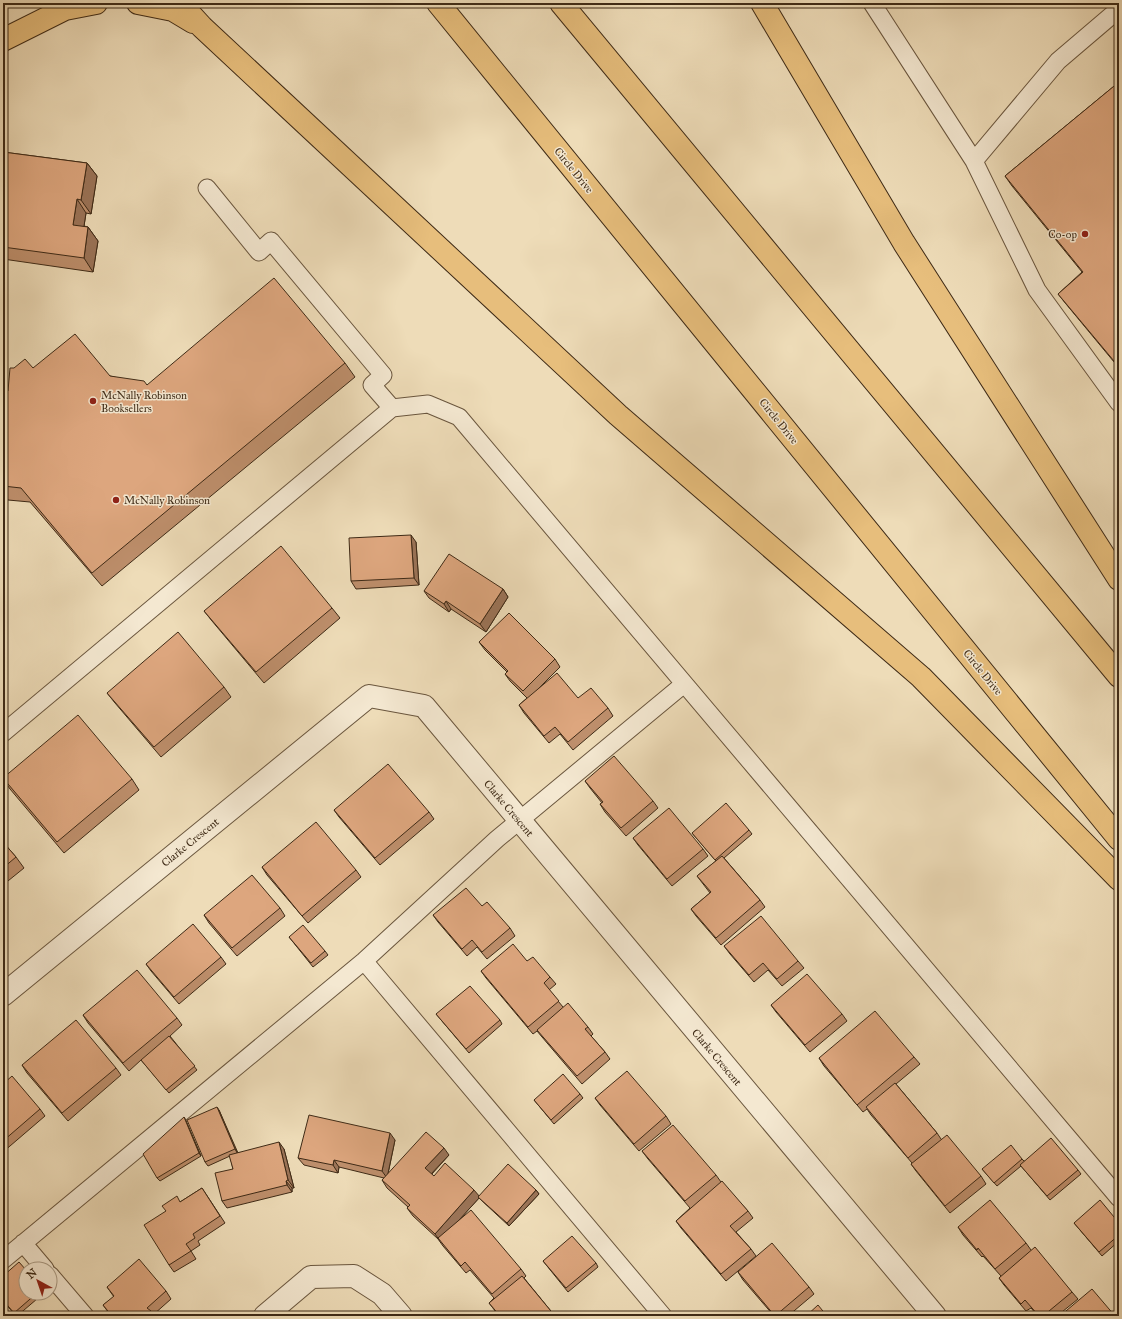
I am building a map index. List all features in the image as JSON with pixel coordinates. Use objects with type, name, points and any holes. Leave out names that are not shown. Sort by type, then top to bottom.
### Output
[{"type":"highway","points":[[3,40],[65,9],[96,3]]},
{"type":"highway","points":[[138,3],[173,10],[202,27]]},
{"type":"highway","points":[[180,3],[202,27],[618,415],[921,677],[1119,879]]},
{"type":"highway","name":"Circle Drive","points":[[438,3],[1119,839]]},
{"type":"highway","points":[[561,3],[1119,676]]},
{"type":"highway","points":[[762,3],[904,243],[1119,579]]},
{"type":"street","name":"Clarke Crescent","points":[[3,995],[369,696],[424,706],[935,1316]]},
{"type":"street","points":[[265,1316],[311,1277],[354,1276],[382,1294],[400,1316]]},
{"type":"lane","points":[[872,3],[974,161],[1037,290],[1119,403]]},
{"type":"lane","points":[[974,161],[1058,61],[1119,9]]},
{"type":"lane","points":[[207,188],[258,252],[271,241],[383,375],[372,385],[392,408]]},
{"type":"lane","points":[[3,733],[392,408],[428,404],[460,417],[1119,1198]]},
{"type":"lane","points":[[3,1260],[364,961],[497,839],[684,684]]},
{"type":"lane","points":[[364,961],[663,1316]]},
{"type":"lane","points":[[23,1243],[38,1261]]},
{"type":"lane","points":[[58,1284],[85,1316]]},
{"type":"building","name":"Co-op","points":[[1119,82],[1119,367],[1058,294],[1083,272],[1005,176]]},
{"type":"building","points":[[3,152],[87,163],[81,200],[77,199],[73,225],[88,227],[84,258],[3,247]]},
{"type":"building","points":[[274,278],[345,363],[92,573],[21,488],[3,486],[3,395],[8,391],[10,368],[14,368],[25,359],[33,368],[75,334],[110,376],[144,381],[147,385]]},
{"type":"building","points":[[411,535],[414,578],[351,581],[349,538]]},
{"type":"building","points":[[281,546],[332,608],[256,672],[204,611]]},
{"type":"building","points":[[449,554],[503,589],[480,624],[446,601],[444,604],[424,591]]},
{"type":"building","points":[[509,613],[555,659],[523,691],[505,674],[508,671],[479,642]]},
{"type":"building","points":[[178,632],[224,687],[154,747],[107,693]]},
{"type":"building","points":[[557,673],[578,698],[591,688],[608,708],[568,742],[555,727],[544,736],[519,705]]},
{"type":"building","points":[[78,715],[132,779],[57,842],[3,778]]},
{"type":"building","points":[[614,756],[653,801],[621,828],[600,804],[603,802],[585,781]]},
{"type":"building","points":[[388,764],[429,812],[375,858],[334,810]]},
{"type":"building","points":[[726,803],[749,830],[715,860],[692,833]]},
{"type":"building","points":[[669,808],[703,849],[667,879],[633,838]]},
{"type":"building","points":[[316,822],[356,870],[302,916],[262,867]]},
{"type":"building","points":[[3,842],[16,857],[3,868]]},
{"type":"building","points":[[722,856],[760,900],[716,938],[691,909],[711,892],[697,876]]},
{"type":"building","points":[[252,875],[280,908],[232,948],[204,915]]},
{"type":"building","points":[[466,888],[482,906],[487,902],[510,928],[482,952],[472,940],[462,949],[433,915]]},
{"type":"building","points":[[761,916],[798,961],[777,979],[763,963],[749,975],[724,946]]},
{"type":"building","points":[[193,924],[221,957],[174,997],[146,964]]},
{"type":"building","points":[[303,925],[325,951],[311,963],[289,937]]},
{"type":"building","points":[[513,944],[527,961],[533,957],[550,977],[544,983],[559,1001],[528,1027],[481,971]]},
{"type":"building","points":[[137,970],[177,1018],[123,1063],[83,1015]]},
{"type":"building","points":[[807,974],[842,1014],[805,1045],[771,1005]]},
{"type":"building","points":[[470,986],[500,1020],[466,1049],[436,1014]]},
{"type":"building","points":[[568,1003],[588,1027],[585,1029],[605,1052],[577,1076],[537,1030]]},
{"type":"building","points":[[875,1011],[914,1057],[857,1105],[819,1058]]},
{"type":"building","points":[[76,1020],[116,1068],[62,1113],[22,1065]]},
{"type":"building","points":[[169,1036],[195,1066],[166,1090],[141,1060]]},
{"type":"building","points":[[627,1071],[666,1116],[634,1144],[595,1098]]},
{"type":"building","points":[[563,1074],[580,1094],[551,1120],[534,1100]]},
{"type":"building","points":[[12,1076],[40,1109],[3,1141],[3,1084]]},
{"type":"building","points":[[895,1083],[937,1133],[908,1158],[866,1107]]},
{"type":"building","points":[[217,1107],[235,1149],[205,1162],[187,1120]]},
{"type":"building","points":[[309,1115],[390,1133],[382,1171],[334,1160],[333,1165],[298,1158]]},
{"type":"building","points":[[184,1117],[199,1153],[157,1178],[143,1154]]},
{"type":"building","points":[[673,1125],[716,1175],[685,1201],[642,1151]]},
{"type":"building","points":[[426,1132],[444,1148],[425,1168],[434,1176],[445,1163],[474,1190],[435,1234],[407,1208],[410,1205],[382,1180]]},
{"type":"building","points":[[947,1135],[981,1176],[945,1206],[911,1164]]},
{"type":"building","points":[[1051,1138],[1078,1170],[1047,1196],[1020,1165]]},
{"type":"building","points":[[279,1142],[288,1180],[286,1181],[287,1185],[222,1201],[215,1173],[233,1169],[229,1155]]},
{"type":"building","points":[[1011,1145],[1022,1159],[994,1183],[982,1169]]},
{"type":"building","points":[[508,1164],[536,1190],[507,1223],[478,1197]]},
{"type":"building","points":[[722,1181],[748,1211],[730,1226],[751,1249],[721,1274],[676,1221]]},
{"type":"building","points":[[202,1188],[220,1216],[193,1234],[195,1238],[186,1244],[191,1251],[169,1265],[144,1225],[166,1211],[162,1206],[177,1196],[180,1202]]},
{"type":"building","points":[[990,1200],[1026,1243],[995,1269],[958,1227]]},
{"type":"building","points":[[1100,1200],[1119,1223],[1119,1235],[1099,1252],[1074,1223]]},
{"type":"building","points":[[471,1210],[521,1269],[492,1294],[465,1262],[461,1266],[438,1238]]},
{"type":"building","points":[[572,1236],[596,1263],[566,1288],[543,1261]]},
{"type":"building","points":[[772,1243],[809,1287],[775,1316],[738,1272]]},
{"type":"building","points":[[1035,1247],[1072,1292],[1043,1316],[1039,1316],[1025,1300],[1021,1304],[999,1278]]},
{"type":"building","points":[[139,1259],[166,1291],[147,1308],[151,1311],[145,1316],[112,1316],[103,1305],[114,1296],[107,1287]]},
{"type":"building","points":[[18,1263],[18,1301],[28,1301],[14,1313],[3,1300],[3,1276]]},
{"type":"building","points":[[522,1276],[555,1316],[500,1316],[489,1303]]},
{"type":"building","points":[[1092,1289],[1115,1316],[1060,1316]]},
{"type":"building","points":[[818,1305],[827,1316],[806,1316]]},
{"type":"building","points":[[765,1313],[768,1316],[761,1316]]},
{"type":"place","name":"Co-op","points":[[1085,234]]},
{"type":"place","name":"McNally Robinson Booksellers","points":[[93,401]]},
{"type":"place","name":"McNally Robinson","points":[[116,500]]}]
